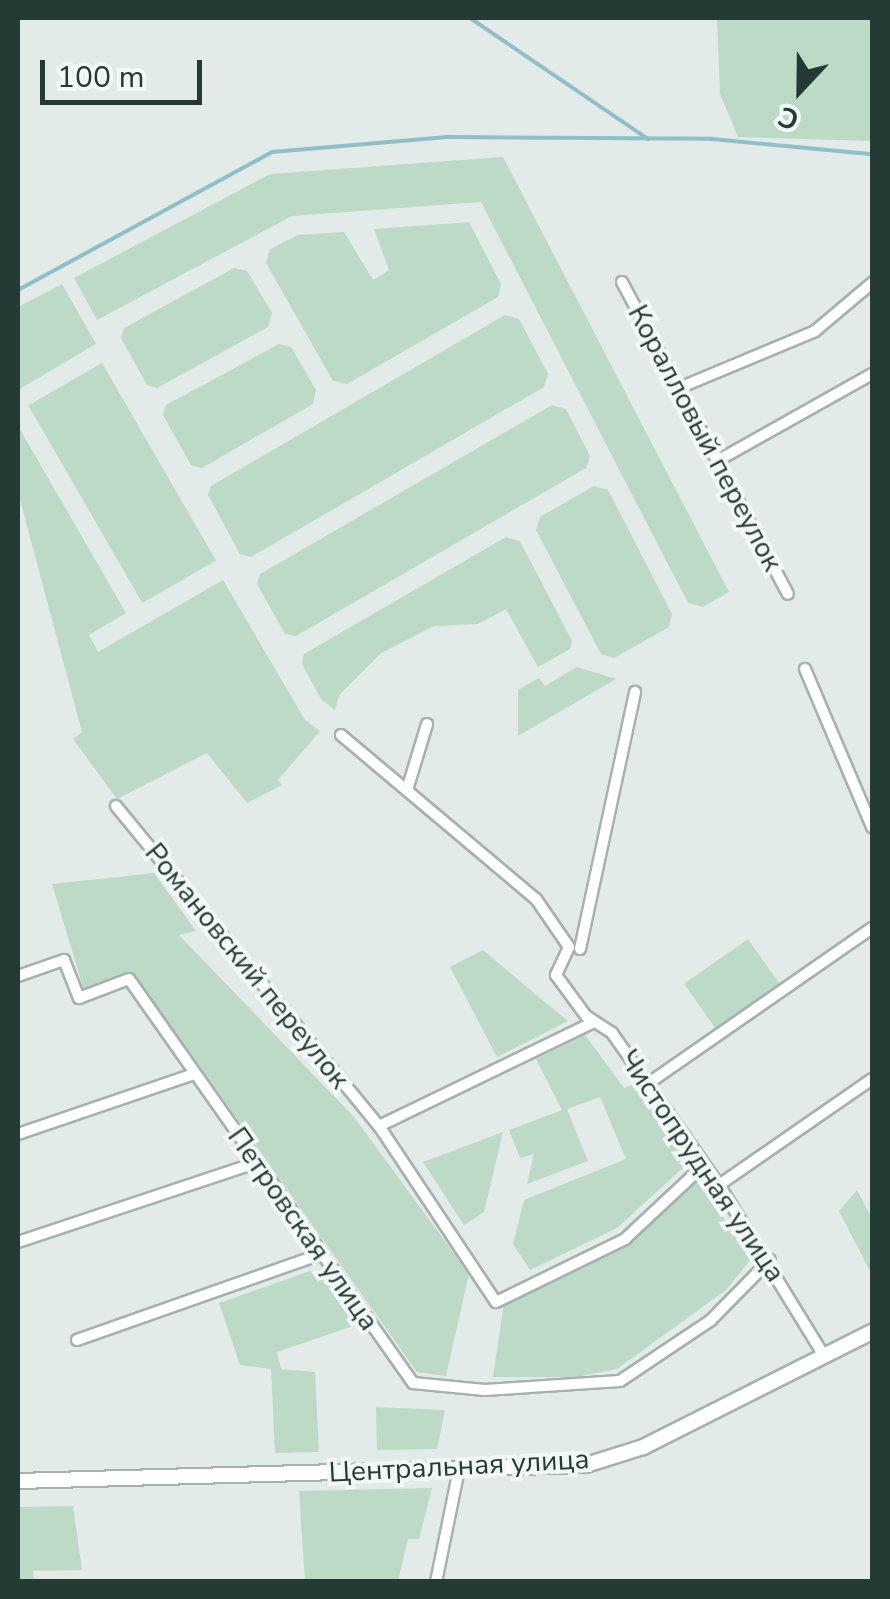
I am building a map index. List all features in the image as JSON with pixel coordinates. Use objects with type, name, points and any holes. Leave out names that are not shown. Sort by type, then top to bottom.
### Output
[{"type":"main road","name":"Центральная улица","points":[[18,1481],[586,1465],[642,1447],[872,1332]]},
{"type":"street","name":"Коралловый переулок","points":[[622,282],[788,594]]},
{"type":"street","points":[[679,388],[815,331],[872,283]]},
{"type":"street","points":[[717,461],[872,374]]},
{"type":"street","points":[[805,669],[872,828]]},
{"type":"street","points":[[580,949],[634,692]]},
{"type":"street","points":[[407,790],[427,724]]},
{"type":"street","name":"Чистопрудная улица","points":[[342,734],[536,899],[569,947],[556,975],[594,1022],[612,1033],[719,1185],[770,1260],[825,1358]]},
{"type":"street","name":"Романовский переулок","points":[[116,806],[378,1126]]},
{"type":"street","points":[[646,1085],[872,928]]},
{"type":"street","name":"Петровская улица","points":[[18,976],[64,960],[79,998],[129,980],[319,1256],[413,1383],[485,1390],[620,1380],[711,1320],[770,1260]]},
{"type":"street","points":[[594,1022],[378,1126],[496,1302],[625,1239],[704,1165]]},
{"type":"street","points":[[18,1134],[194,1074]]},
{"type":"street","points":[[719,1185],[872,1080]]},
{"type":"street","points":[[18,1242],[256,1163]]},
{"type":"street","points":[[78,1340],[319,1256]]},
{"type":"street","points":[[436,1582],[459,1470]]},
{"type":"green space","points":[[717,18],[872,18],[872,141],[738,137],[720,94]]},
{"type":"green space","points":[[503,157],[729,592],[703,607],[688,603],[481,202],[292,216],[97,320],[74,278],[270,174]]},
{"type":"green space","points":[[469,222],[501,284],[498,297],[347,384],[333,381],[266,263],[270,249],[298,235],[344,232],[373,280],[389,270],[374,229]]},
{"type":"green space","points":[[234,268],[247,271],[272,313],[268,327],[157,388],[147,385],[121,338],[124,328]]},
{"type":"green space","points":[[62,284],[96,344],[18,390],[18,307]]},
{"type":"green space","points":[[505,315],[519,319],[548,374],[544,387],[251,557],[240,554],[208,495],[211,486]]},
{"type":"green space","points":[[279,344],[291,347],[316,390],[313,404],[202,468],[191,465],[163,415],[166,405]]},
{"type":"green space","points":[[102,363],[216,560],[142,603],[28,406]]},
{"type":"green space","points":[[552,405],[566,409],[590,456],[586,468],[296,636],[285,634],[257,584],[260,574]]},
{"type":"green space","points":[[18,426],[126,613],[89,635],[98,652],[223,580],[305,720],[320,731],[278,780],[282,785],[247,803],[207,753],[117,799],[73,739],[82,732],[18,492]]},
{"type":"green space","points":[[594,486],[608,490],[672,614],[669,627],[614,658],[601,654],[536,530],[540,517]]},
{"type":"green space","points":[[506,537],[520,541],[572,641],[570,649],[538,667],[506,609],[478,624],[434,626],[381,653],[339,695],[335,710],[321,699],[302,664],[304,654]]},
{"type":"green space","points":[[577,667],[616,679],[518,736],[518,690],[539,678],[545,686]]},
{"type":"green space","points":[[154,873],[196,931],[179,935],[354,1117],[469,1274],[446,1376],[417,1372],[133,972],[84,990],[52,884]]},
{"type":"green space","points":[[748,939],[780,985],[716,1030],[684,984]]},
{"type":"green space","points":[[483,950],[568,1021],[497,1057],[450,967]]},
{"type":"green space","points":[[585,1035],[624,1088],[634,1084],[687,1164],[617,1228],[530,1270],[513,1244],[524,1200],[626,1159],[600,1097],[567,1109],[588,1161],[527,1184],[534,1154],[520,1158],[509,1130],[562,1110],[536,1059]]},
{"type":"green space","points":[[503,1132],[484,1212],[464,1225],[423,1162]]},
{"type":"green space","points":[[698,1180],[751,1259],[726,1290],[617,1369],[576,1377],[493,1377],[504,1303],[628,1245]]},
{"type":"green space","points":[[857,1190],[872,1219],[872,1275],[839,1211]]},
{"type":"green space","points":[[310,1271],[324,1275],[359,1324],[277,1352],[281,1369],[315,1372],[319,1452],[275,1453],[271,1369],[240,1365],[219,1303]]},
{"type":"green space","points":[[376,1407],[445,1410],[437,1449],[377,1450]]},
{"type":"green space","points":[[432,1488],[419,1539],[408,1539],[398,1581],[305,1581],[299,1491]]},
{"type":"green space","points":[[73,1506],[82,1570],[33,1571],[34,1581],[18,1581],[18,1507]]},
{"type":"waterway","points":[[470,18],[648,139]]},
{"type":"waterway","points":[[18,290],[272,152],[447,137],[712,139],[872,154]]}]
